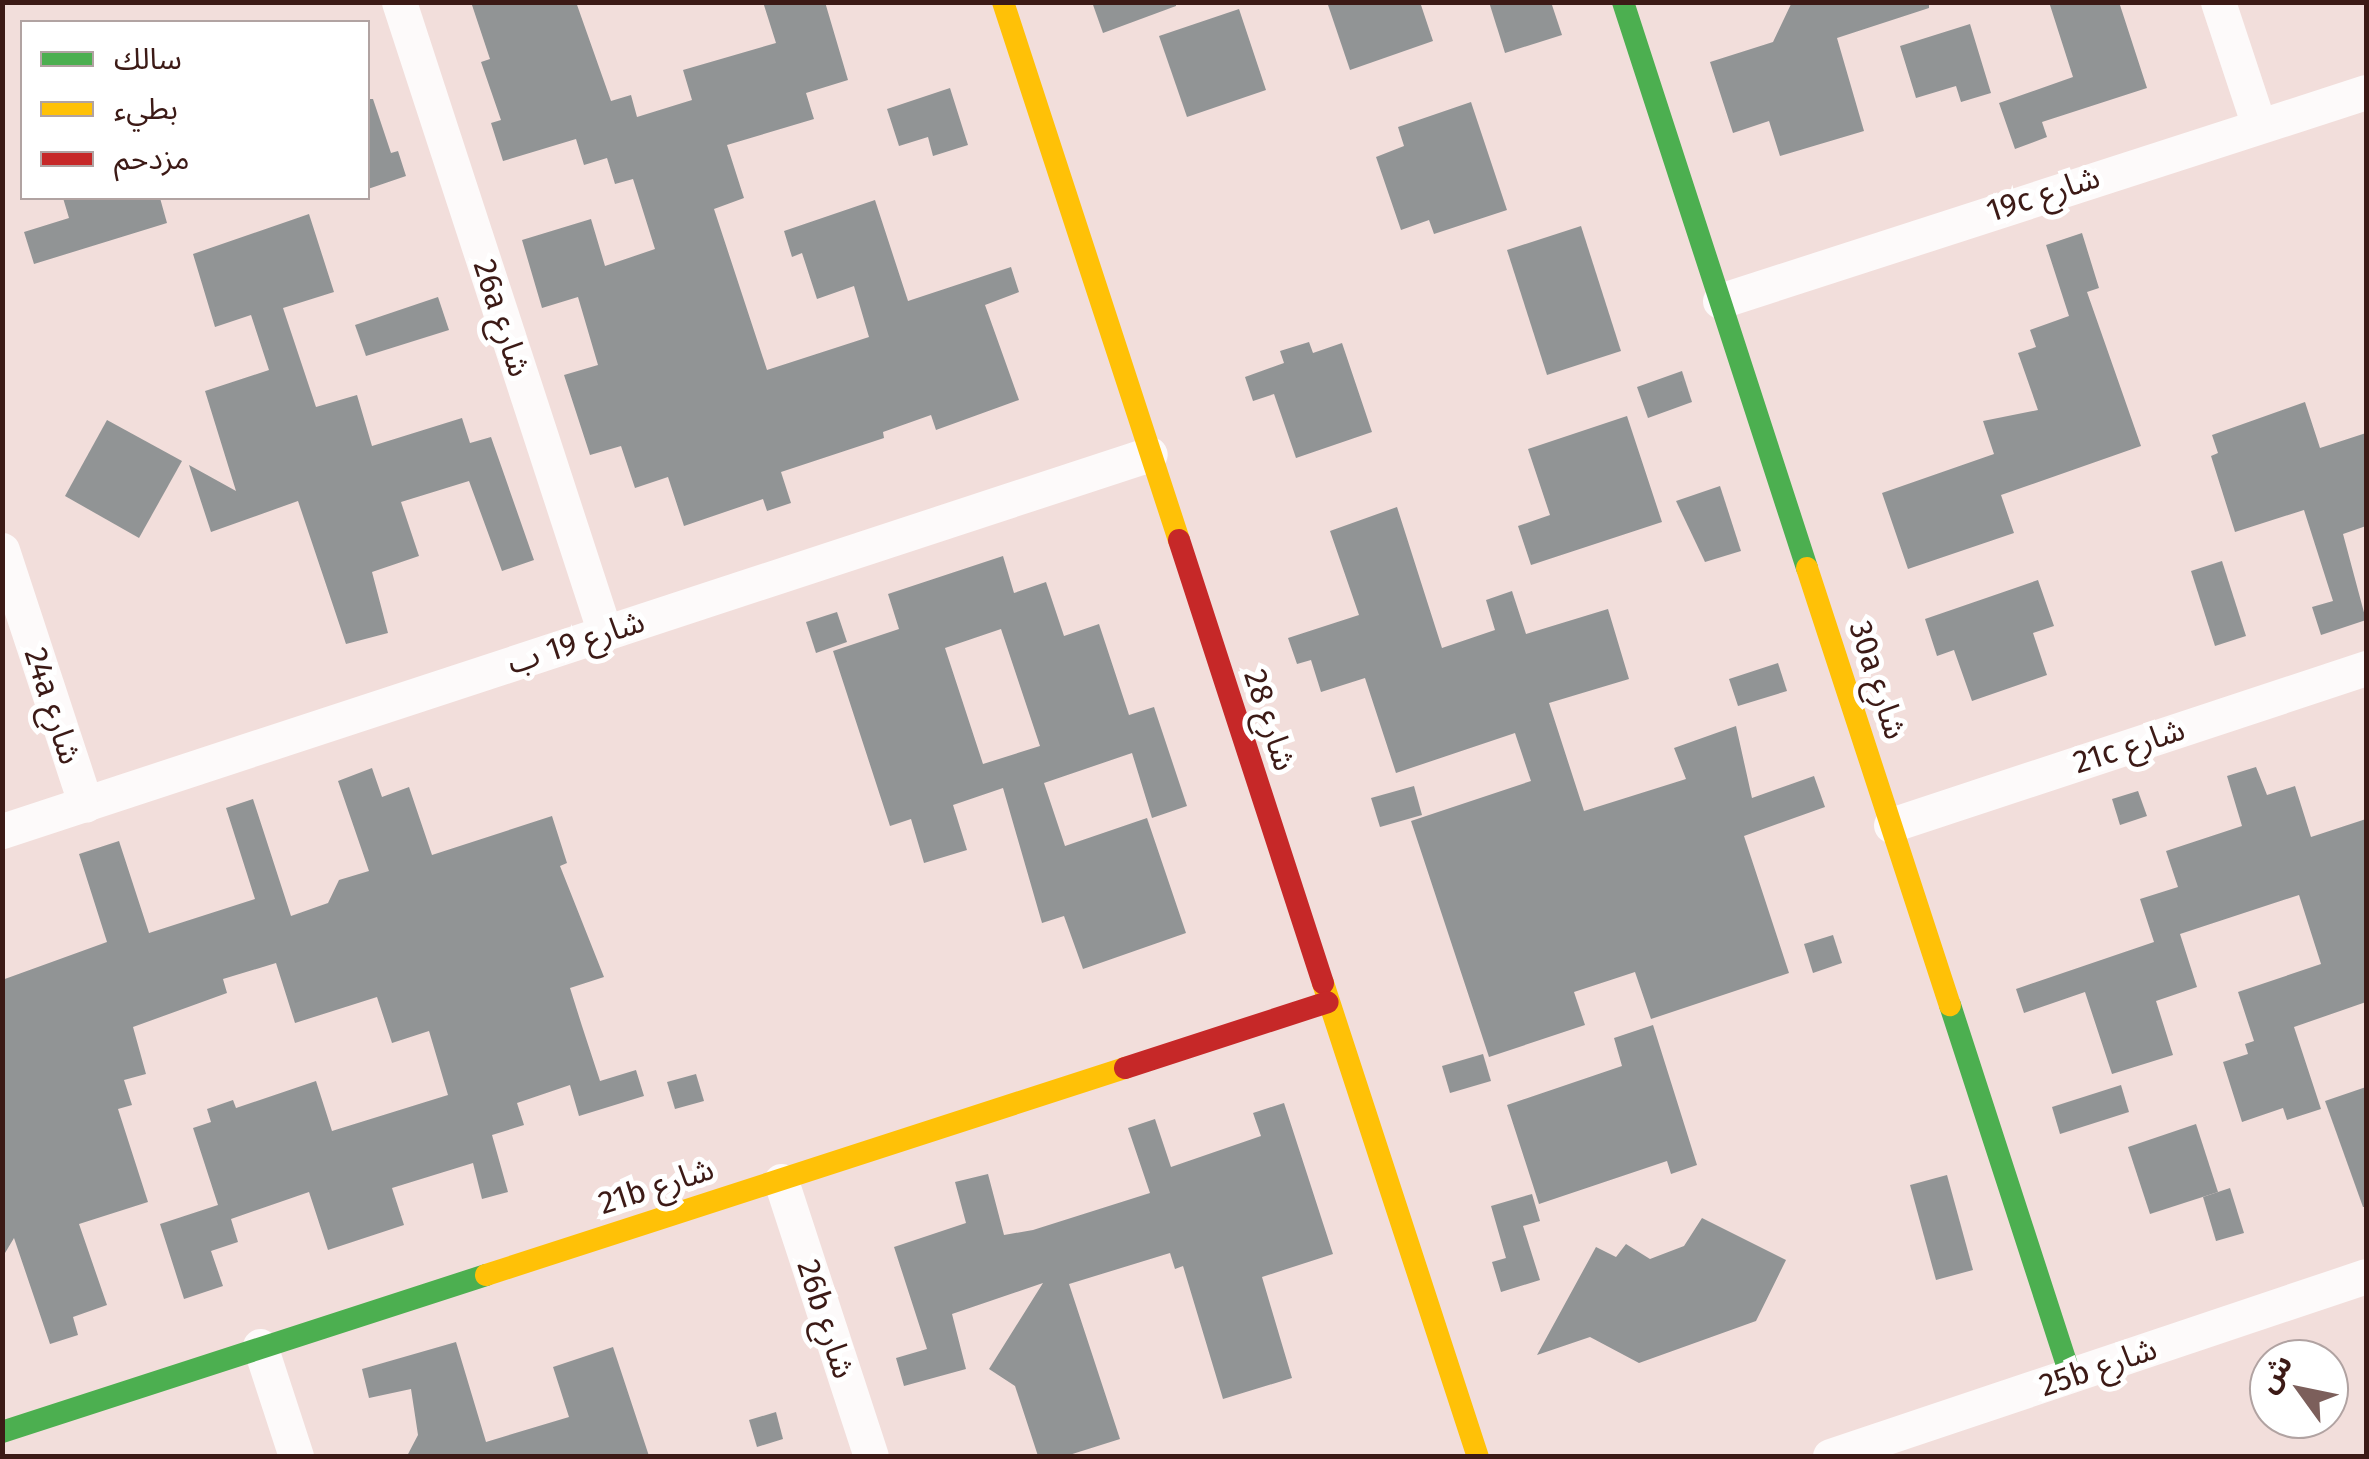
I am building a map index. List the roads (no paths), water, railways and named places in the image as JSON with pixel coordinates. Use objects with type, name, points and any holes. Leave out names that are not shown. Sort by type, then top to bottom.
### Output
[{"type":"street","name":"26a شارع","points":[[399,2],[605,633]]},
{"type":"street","name":"شارع 28","points":[[1003,2],[1478,1456]]},
{"type":"street","name":"30a شارع","points":[[1623,2],[2071,1377]]},
{"type":"street","points":[[2218,2],[2258,123]]},
{"type":"street","name":"19c شارع","points":[[1720,301],[2258,123],[2366,92]]},
{"type":"street","name":"شارع 19 ب","points":[[2,831],[1150,454]]},
{"type":"street","name":"24a شارع","points":[[2,550],[86,804]]},
{"type":"street","name":"21c شارع","points":[[1891,825],[2366,668]]},
{"type":"street","name":"21b شارع","points":[[2,1432],[1328,1002]]},
{"type":"street","name":"26b شارع","points":[[781,1181],[871,1456]]},
{"type":"street","name":"25b شارع","points":[[1830,1456],[2366,1276]]},
{"type":"street","points":[[260,1346],[296,1456]]}]
